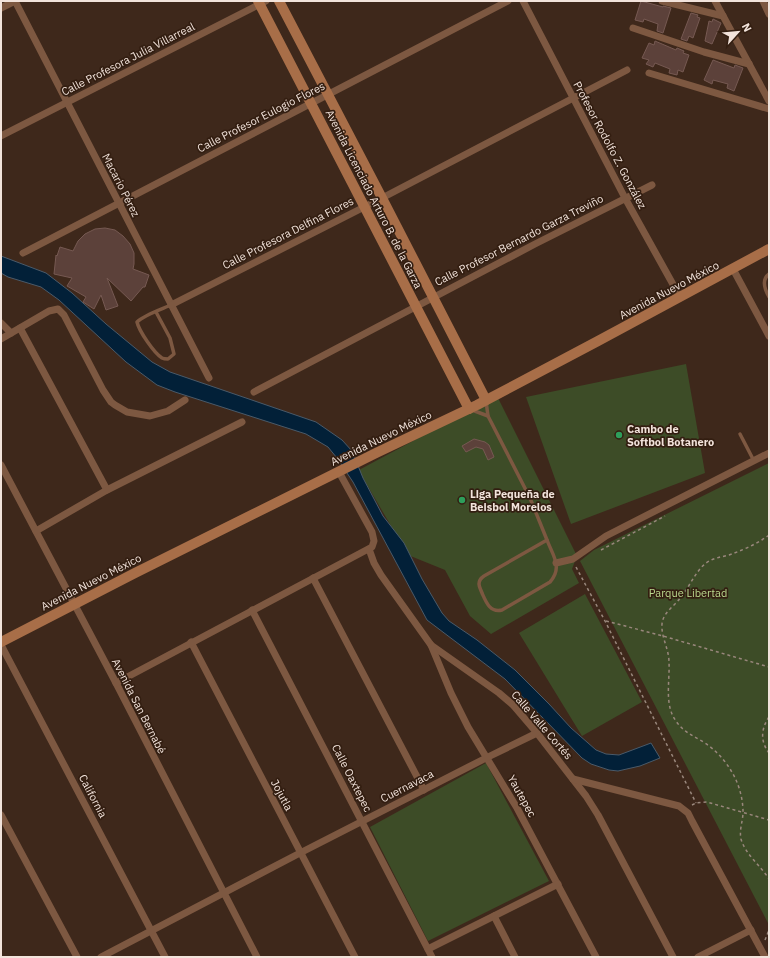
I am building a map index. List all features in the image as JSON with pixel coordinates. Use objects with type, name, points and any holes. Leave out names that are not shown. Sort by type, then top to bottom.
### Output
[{"type":"street","points":[[1,8],[15,1]]},
{"type":"street","name":"Macario Pérez","points":[[15,1],[209,378]]},
{"type":"street","name":"Avenida Licenciado Arturo B. de la Garza","points":[[278,1],[486,400]]},
{"type":"street","name":"Calle Profesor Eulogio Flores","points":[[23,253],[508,1]]},
{"type":"street","name":"Profesor Rodolfo Z. González","points":[[523,1],[626,198],[680,297]]},
{"type":"street","points":[[662,1],[723,16]]},
{"type":"street","points":[[715,1],[769,101]]},
{"type":"street","points":[[762,1],[769,14]]},
{"type":"street","name":"Avenida Licenciado Arturo B. de la Garza","points":[[261,2],[469,409]]},
{"type":"street","name":"Calle Profesora Julia Villarreal","points":[[1,136],[261,2]]},
{"type":"street","points":[[633,28],[704,52],[749,64]]},
{"type":"street","name":"Calle Profesora Delfina Flores","points":[[171,305],[365,207],[627,70]]},
{"type":"street","points":[[649,73],[769,109]]},
{"type":"street","name":"Calle Profesor Bernardo Garza Treviño","points":[[254,392],[652,185]]},
{"type":"street","name":"Avenida Nuevo México","points":[[1,642],[340,471],[469,409],[769,249]]},
{"type":"street","points":[[733,269],[769,336]]},
{"type":"street","points":[[1,338],[49,311],[58,309],[64,316],[107,397],[115,405],[127,412],[150,416],[168,411],[185,400]]},
{"type":"street","points":[[1,323],[11,333]]},
{"type":"street","points":[[20,328],[107,490]]},
{"type":"street","points":[[36,531],[107,490],[242,422]]},
{"type":"street","points":[[556,563],[573,559],[606,536],[769,454]]},
{"type":"street","name":"Avenida San Bernabé","points":[[1,465],[116,683],[257,957]]},
{"type":"street","points":[[116,683],[369,549],[374,544],[374,536],[340,471]]},
{"type":"street","name":"Calle Valle Cortés","points":[[369,549],[374,563],[381,575],[431,645],[499,693],[513,705],[537,733],[586,796],[598,815],[673,957]]},
{"type":"street","points":[[313,578],[424,790]]},
{"type":"street","name":"Calle Oaxtepec","points":[[252,610],[432,957]]},
{"type":"street","name":"Jojutla","points":[[191,642],[355,957]]},
{"type":"street","name":"California","points":[[1,645],[165,957]]},
{"type":"street","name":"Yautepec","points":[[431,645],[451,693],[486,758],[501,780],[596,957]]},
{"type":"street","name":"Cuernavaca","points":[[101,957],[300,853],[537,733]]},
{"type":"street","points":[[573,779],[679,806],[684,810],[692,821],[765,957]]},
{"type":"street","points":[[1,815],[76,955],[67,957]]},
{"type":"street","points":[[1,833],[8,828]]},
{"type":"street","points":[[428,949],[558,884]]},
{"type":"street","points":[[494,916],[515,957]]},
{"type":"street","points":[[698,957],[750,930]]},
{"type":"lane","points":[[769,274],[766,276],[764,286],[769,297]]},
{"type":"lane","name":"Calle Profesora Delfina Flores","points":[[156,312],[172,344],[174,354],[171,358],[161,358],[148,342],[137,324],[139,319],[171,305]]},
{"type":"lane","points":[[486,400],[488,416],[530,498],[547,540],[556,563],[557,571],[554,577],[544,585],[502,610],[494,610],[487,604],[479,587],[479,583],[484,576],[547,540]]},
{"type":"lane","points":[[469,409],[488,416]]},
{"type":"lane","points":[[740,434],[754,461]]},
{"type":"path","points":[[598,552],[667,515]]},
{"type":"path","points":[[769,534],[760,542],[708,562],[701,568],[681,598],[663,618],[662,625],[663,636],[669,659],[668,694],[670,710],[676,721],[686,732],[706,744],[729,767],[736,780],[741,796],[743,812],[741,838],[744,846],[769,879]]},
{"type":"path","points":[[576,564],[696,803]]},
{"type":"path","points":[[605,621],[663,636],[769,668]]},
{"type":"path","points":[[769,717],[762,730],[764,744],[769,753]]},
{"type":"path","points":[[684,810],[696,803],[707,802],[769,820]]},
{"type":"green space","name":"Cambo de Softbol Botanero","points":[[686,364],[705,473],[571,524],[526,397]]},
{"type":"green space","name":"Liga Pequeña de Beisbol Morelos","points":[[497,396],[577,556],[572,569],[579,583],[491,634],[470,616],[445,570],[408,555],[363,478],[357,471]]},
{"type":"green space","name":"Parque Libertad","points":[[769,463],[769,925],[580,561],[594,550]]},
{"type":"green space","points":[[585,594],[642,702],[582,736],[519,633]]},
{"type":"green space","points":[[486,763],[549,881],[428,941],[370,827]]},
{"type":"water","points":[[1,256],[46,273],[72,293],[106,324],[152,362],[170,372],[316,422],[342,440],[352,451],[363,478],[383,516],[404,543],[422,579],[442,613],[449,621],[477,640],[515,670],[571,728],[596,750],[606,754],[619,755],[651,743],[660,758],[640,766],[618,771],[609,770],[591,764],[582,758],[505,679],[427,620],[353,482],[328,447],[306,434],[157,385],[126,362],[59,300],[41,287],[8,277],[1,273]]},
{"type":"building","points":[[641,1],[671,8],[663,33],[657,31],[658,24],[644,19],[643,22],[635,20]]},
{"type":"building","points":[[691,13],[698,15],[697,17],[700,18],[693,38],[689,36],[687,41],[681,39]]},
{"type":"building","points":[[713,19],[721,23],[712,44],[705,41],[709,21],[712,22]]},
{"type":"building","points":[[655,41],[676,50],[677,48],[684,51],[683,53],[689,55],[683,72],[678,70],[677,75],[669,73],[670,69],[655,63],[653,67],[646,64],[649,60],[642,58],[649,43],[654,45]]},
{"type":"building","points":[[713,60],[734,68],[735,65],[743,68],[734,91],[727,88],[728,84],[713,80],[712,84],[704,80]]},
{"type":"building","points":[[105,228],[115,230],[123,236],[130,244],[134,253],[133,269],[149,275],[145,287],[143,287],[131,301],[107,278],[118,306],[106,310],[101,295],[94,309],[83,302],[86,297],[67,286],[72,278],[54,274],[56,255],[57,256],[60,247],[73,251],[78,241],[85,234],[95,229]]},
{"type":"building","points":[[474,439],[485,442],[489,445],[494,457],[488,460],[483,449],[476,447],[466,452],[462,446]]},
{"type":"place","name":"Cambo de Softbol Botanero","points":[[619,435]]},
{"type":"place","name":"Liga Pequeña de Beisbol Morelos","points":[[462,500]]}]
